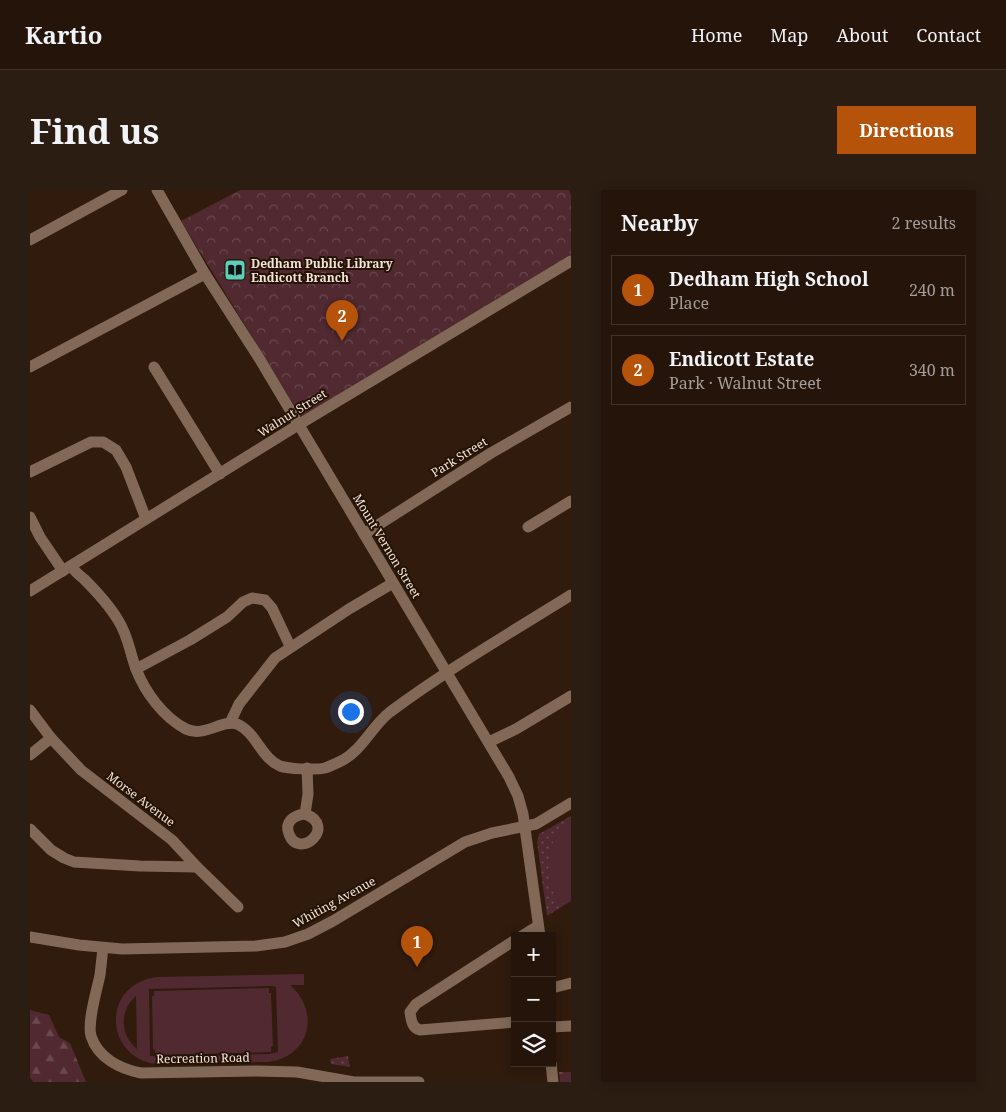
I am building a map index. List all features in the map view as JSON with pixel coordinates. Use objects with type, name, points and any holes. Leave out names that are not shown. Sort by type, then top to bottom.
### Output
[{"type":"street","points":[[30,240],[122,190]]},
{"type":"street","name":"Mount Vernon Street","points":[[157,190],[448,672],[516,792],[521,805],[525,827],[539,931]]},
{"type":"street","name":"Walnut Street","points":[[30,591],[298,425],[571,261]]},
{"type":"street","points":[[30,367],[206,274]]},
{"type":"street","points":[[154,367],[220,474]]},
{"type":"street","name":"Park Street","points":[[364,534],[491,453],[571,406]]},
{"type":"street","points":[[30,472],[91,442],[103,442],[116,450],[126,467],[146,519]]},
{"type":"street","points":[[528,527],[571,501]]},
{"type":"street","points":[[30,518],[40,537],[67,569],[83,578],[120,621],[136,669],[146,691],[163,711],[188,730],[209,730],[230,723],[238,725],[254,739],[271,760],[281,766],[324,768],[343,760],[355,751],[388,714],[448,672],[571,595]]},
{"type":"street","points":[[230,723],[239,704],[275,658],[290,646],[393,583]]},
{"type":"street","points":[[136,669],[190,640],[227,617],[243,602],[252,598],[265,600],[272,608],[290,646]]},
{"type":"street","points":[[489,742],[516,729],[571,696]]},
{"type":"street","name":"Morse Avenue","points":[[30,710],[51,738],[81,770],[172,840],[238,907]]},
{"type":"street","points":[[30,755],[51,738]]},
{"type":"street","points":[[305,814],[308,794],[307,768]]},
{"type":"street","name":"Whiting Avenue","points":[[30,937],[102,948],[154,949],[256,946],[296,939],[333,921],[460,845],[478,837],[525,827],[543,820],[571,803]]},
{"type":"street","points":[[30,829],[51,850],[74,862],[198,868]]},
{"type":"street","points":[[511,943],[416,1004],[410,1012],[415,1027],[420,1030],[511,1022]]},
{"type":"street","name":"Recreation Road","points":[[102,948],[100,974],[90,1023],[91,1036],[98,1049],[110,1061],[126,1070],[141,1073],[298,1072],[354,1082],[419,1082]]},
{"type":"street","points":[[556,987],[571,983]]},
{"type":"street","points":[[556,1027],[571,1026]]},
{"type":"green space","points":[[240,190],[569,190],[571,195],[571,256],[302,418],[181,221]]},
{"type":"green space","points":[[571,816],[571,901],[547,916],[537,842],[539,834]]},
{"type":"green space","points":[[571,817],[571,898],[560,905],[550,882],[549,859],[551,847],[556,836]]},
{"type":"green space","points":[[304,974],[304,985],[290,985],[300,996],[306,1008],[308,1020],[302,1043],[294,1052],[268,1062],[155,1064],[138,1058],[125,1047],[118,1034],[116,1019],[119,1005],[126,992],[139,982],[157,977]],"holes":[[[276,987],[278,1052],[269,1054],[150,1056],[149,989]],[[136,996],[137,1049],[127,1037],[124,1023],[124,1016],[130,1002]]]},
{"type":"green space","points":[[269,988],[269,993],[271,993],[273,1046],[271,1047],[271,1052],[155,1055],[155,1050],[153,1049],[152,996],[154,996],[154,991]]},
{"type":"green space","points":[[30,1010],[49,1015],[59,1037],[70,1043],[86,1082],[33,1082],[30,1077]]},
{"type":"green space","points":[[348,1056],[350,1067],[331,1064],[330,1059]]},
{"type":"green space","points":[[559,1072],[571,1072],[571,1082],[560,1082]]},
{"type":"place","name":"Dedham Public Library Endicott Branch","points":[[235,270]]},
{"type":"place","name":"Endicott Estate","points":[[342,341]]},
{"type":"place","name":"Dedham High School","points":[[417,967]]}]
